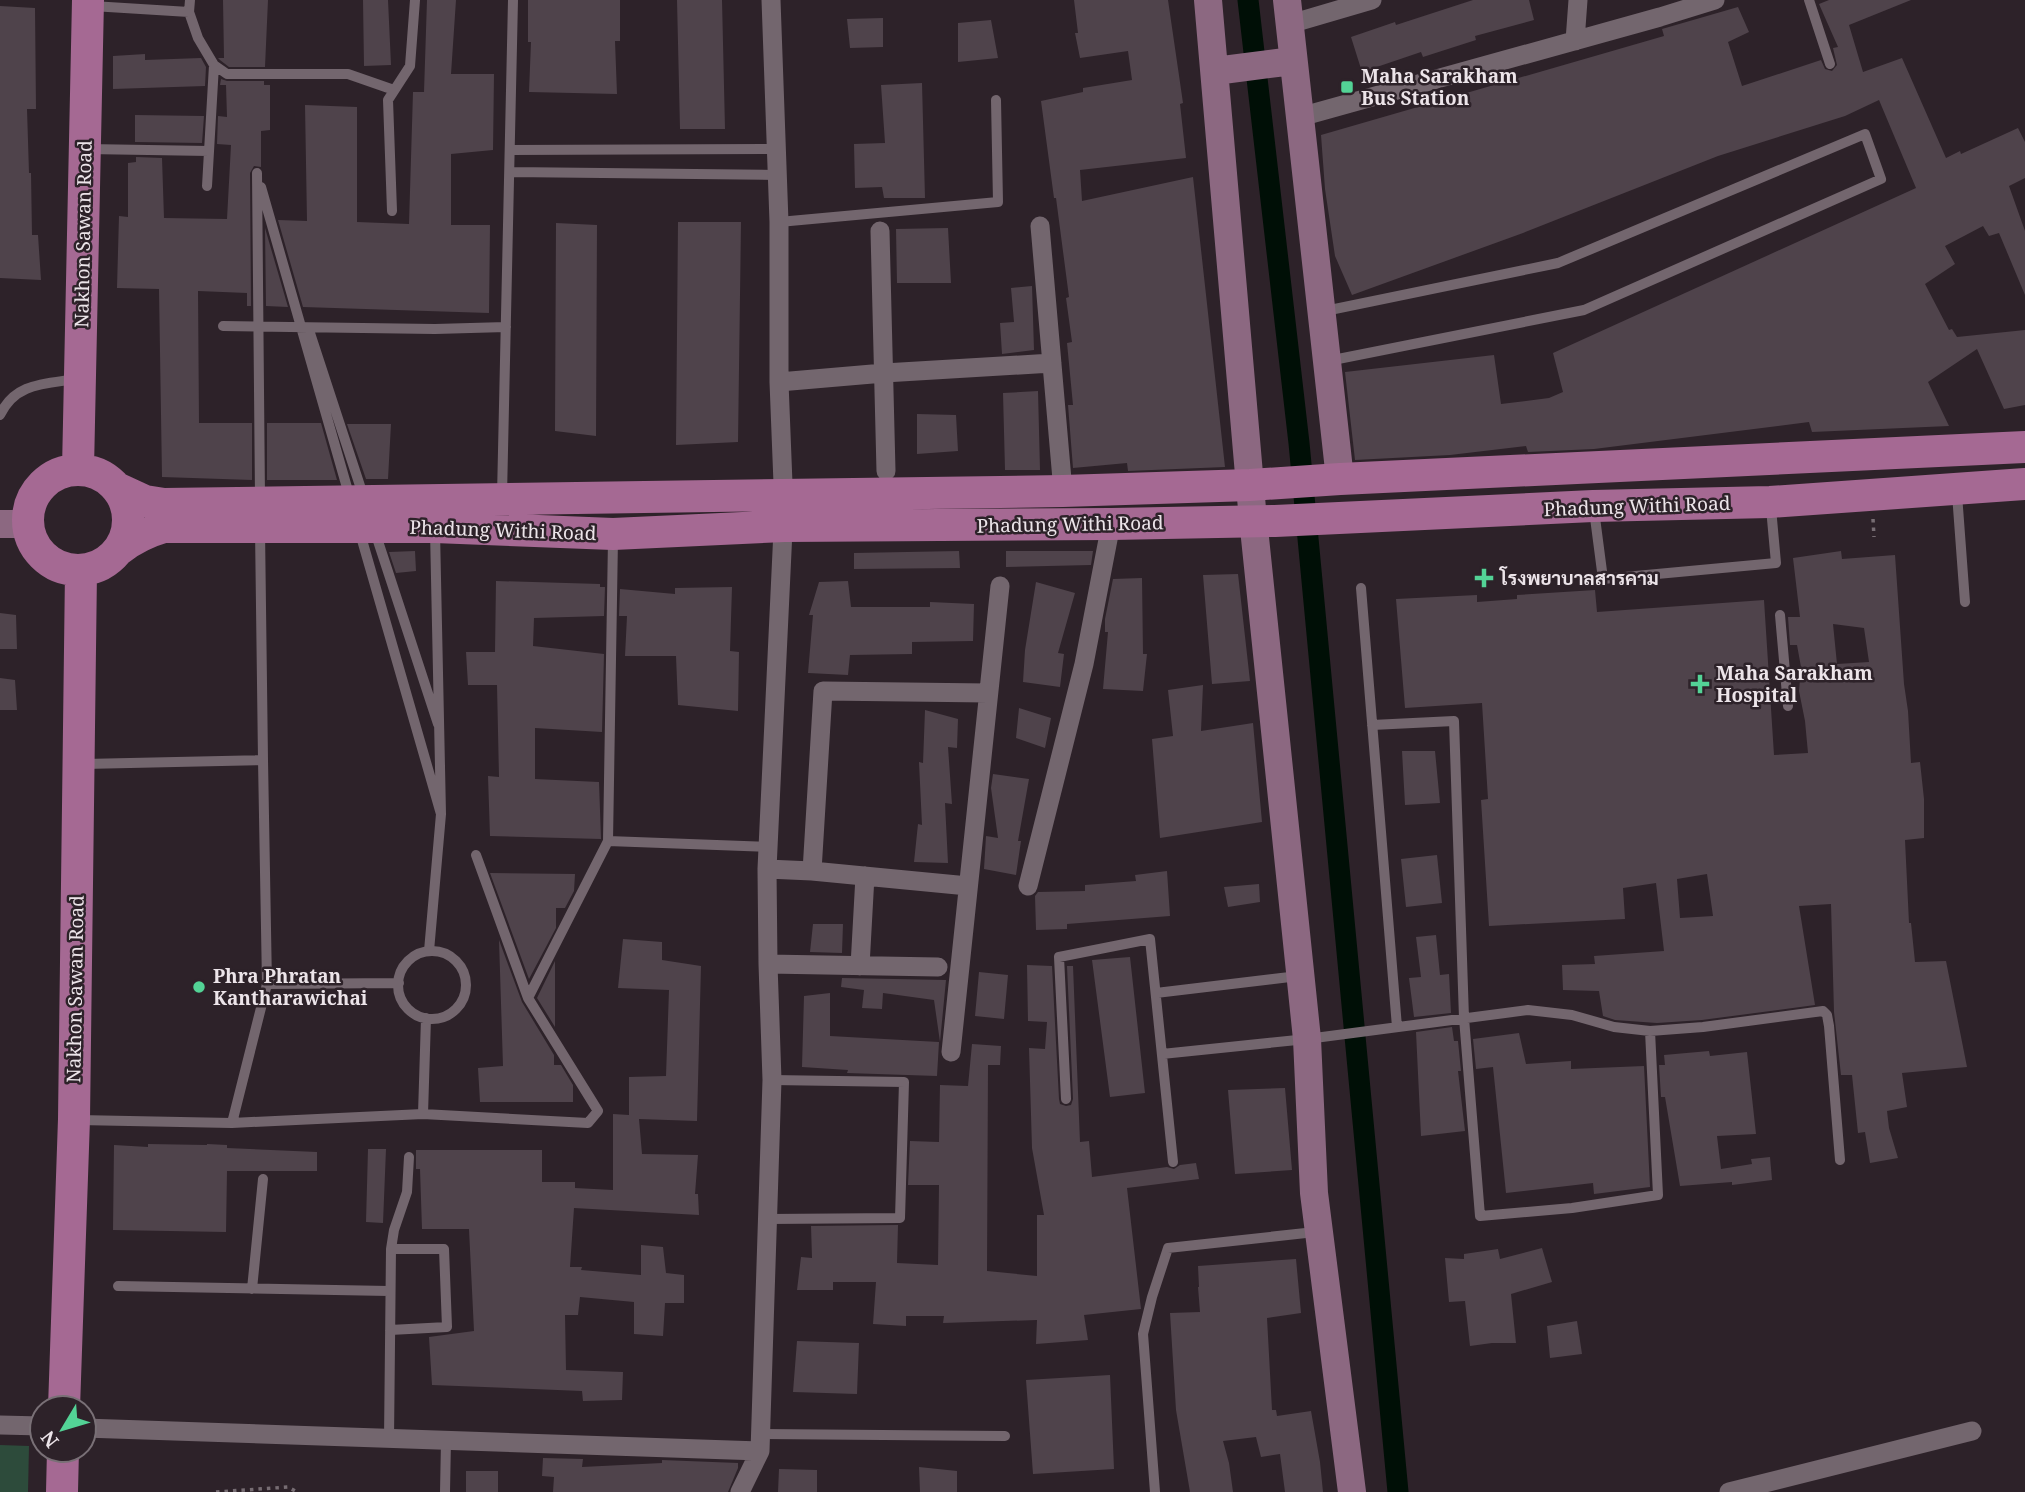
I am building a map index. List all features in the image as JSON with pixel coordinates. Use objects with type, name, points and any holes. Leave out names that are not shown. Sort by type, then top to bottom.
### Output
[{"type":"main road","name":"Nakhon Sawan Road","points":[[78,469],[88,3]]},
{"type":"main road","name":"Phadung Withi Road","points":[[119,489],[145,501],[164,504],[1063,491],[1261,484],[2025,446]]},
{"type":"main road","points":[[78,469],[93,471],[107,478],[119,489],[126,503],[129,519],[127,535],[120,549],[96,568],[81,570],[68,569],[45,558],[31,537],[14,524],[29,508],[35,492],[47,480],[61,472],[78,469]]},
{"type":"main road","name":"Phadung Withi Road","points":[[120,549],[134,538],[164,527],[435,527],[613,534],[784,526],[1264,521],[1593,506],[1770,502],[2025,484]]},
{"type":"main road","name":"Nakhon Sawan Road","points":[[64,1394],[74,1119],[81,570]]},
{"type":"main road","points":[[62,1492],[63,1464]]},
{"type":"street","points":[[740,1492],[761,1443],[772,1080],[767,869],[784,526],[779,382],[779,222],[771,0]]},
{"type":"street","points":[[1208,0],[1261,484],[1300,976],[1315,1038],[1314,1193],[1352,1492]]},
{"type":"street","points":[[1328,480],[1328,361],[1288,12],[1372,0]]},
{"type":"street","points":[[1575,41],[1578,0]]},
{"type":"street","points":[[1300,117],[1715,0]]},
{"type":"street","points":[[1215,71],[1293,61]]},
{"type":"street","points":[[1040,226],[1063,491]]},
{"type":"street","points":[[880,231],[886,471]]},
{"type":"street","points":[[779,382],[1052,363]]},
{"type":"street","points":[[1028,886],[1084,664],[1111,524]]},
{"type":"street","points":[[951,1052],[1000,586]]},
{"type":"street","points":[[812,871],[822,691],[988,693]]},
{"type":"street","points":[[767,869],[968,886]]},
{"type":"street","points":[[860,966],[865,876]]},
{"type":"street","points":[[768,964],[938,967]]},
{"type":"street","points":[[0,1425],[28,1426]]},
{"type":"street","points":[[98,1429],[389,1439],[761,1443]]},
{"type":"street","points":[[1729,1492],[1972,1431]]},
{"type":"lane","points":[[190,0],[189,12],[198,38],[214,65],[228,74],[348,74],[394,90]]},
{"type":"lane","points":[[392,211],[388,100],[410,66],[415,0]]},
{"type":"lane","points":[[502,499],[513,0]]},
{"type":"lane","points":[[1809,0],[1830,64]]},
{"type":"lane","points":[[88,3],[189,12]]},
{"type":"lane","points":[[207,186],[214,65]]},
{"type":"lane","points":[[779,222],[998,202],[996,100]]},
{"type":"lane","points":[[1322,312],[1558,263],[1865,134],[1881,179],[1584,310],[1328,361]]},
{"type":"lane","points":[[85,149],[209,151]]},
{"type":"lane","points":[[510,149],[776,149]]},
{"type":"lane","points":[[510,172],[777,175]]},
{"type":"lane","points":[[257,173],[353,507]]},
{"type":"lane","points":[[257,173],[260,508]]},
{"type":"lane","points":[[257,173],[438,724]]},
{"type":"lane","points":[[223,326],[435,329],[506,327]]},
{"type":"lane","points":[[0,415],[6,402],[27,387],[79,378]]},
{"type":"lane","points":[[1957,489],[1965,602]]},
{"type":"lane","points":[[1593,506],[1603,579],[1776,563],[1770,502]]},
{"type":"lane","points":[[357,520],[441,814]]},
{"type":"lane","points":[[232,1122],[267,984],[260,522]]},
{"type":"lane","points":[[429,951],[441,814],[435,527]]},
{"type":"lane","points":[[528,998],[608,841],[613,534]]},
{"type":"lane","points":[[1361,588],[1392,1027]]},
{"type":"lane","points":[[1780,615],[1788,706]]},
{"type":"lane","points":[[1372,725],[1454,721],[1464,1018],[1480,1216],[1572,1208],[1658,1195],[1650,1031]]},
{"type":"lane","points":[[78,764],[262,760]]},
{"type":"lane","points":[[608,841],[768,847]]},
{"type":"lane","points":[[74,1119],[232,1122],[423,1114],[588,1123],[598,1111],[528,998],[475,855]]},
{"type":"lane","points":[[1066,1099],[1059,957],[1150,939],[1173,1162]]},
{"type":"lane","points":[[429,951],[448,955],[456,961],[465,977],[466,986],[464,996],[453,1012],[426,1018],[409,1009],[403,1002],[398,983],[411,958],[429,951]]},
{"type":"lane","points":[[1156,993],[1300,976]]},
{"type":"lane","points":[[267,984],[398,983]]},
{"type":"lane","points":[[1162,1054],[1315,1038],[1528,1010],[1572,1015],[1614,1027],[1650,1031],[1703,1027],[1823,1011],[1827,1015],[1829,1026],[1840,1160]]},
{"type":"lane","points":[[423,1114],[426,1018]]},
{"type":"lane","points":[[768,1219],[901,1218],[904,1082],[772,1080]]},
{"type":"lane","points":[[389,1439],[391,1249],[394,1230],[407,1192],[409,1157]]},
{"type":"lane","points":[[252,1289],[263,1179]]},
{"type":"lane","points":[[1155,1492],[1143,1335],[1168,1248],[1319,1231]]},
{"type":"lane","points":[[390,1330],[447,1327],[444,1249],[391,1249]]},
{"type":"lane","points":[[118,1286],[390,1290]]},
{"type":"lane","points":[[761,1443],[1005,1436]]},
{"type":"lane","points":[[445,1492],[446,1440]]},
{"type":"path","points":[[216,1492],[288,1487],[297,1492]]},
{"type":"green space","points":[[0,1445],[28,1446],[28,1492],[0,1492]]},
{"type":"building","points":[[223,0],[268,0],[265,67],[229,67],[218,58],[224,58]]},
{"type":"building","points":[[363,0],[388,0],[391,65],[364,66]]},
{"type":"building","points":[[427,0],[456,0],[451,74],[494,74],[493,150],[451,154],[451,225],[490,225],[489,313],[303,307],[278,220],[307,221],[305,105],[357,107],[357,222],[409,224],[413,92],[424,92]]},
{"type":"building","points":[[528,0],[620,0],[620,41],[615,41],[617,94],[529,92],[531,42],[528,42]]},
{"type":"building","points":[[677,0],[722,0],[725,129],[680,129]]},
{"type":"building","points":[[1074,0],[1168,0],[1183,103],[1180,104],[1186,158],[1080,170],[1082,201],[1193,177],[1225,467],[1128,471],[1127,463],[1073,468],[1068,405],[1073,405],[1067,343],[1072,342],[1066,298],[1069,297],[1041,101],[1083,92],[1083,88],[1132,80],[1128,51],[1080,58],[1075,33],[1078,33]]},
{"type":"building","points":[[1473,0],[1529,0],[1534,20],[1475,36],[1476,40],[1423,57],[1421,52],[1362,72],[1351,37]]},
{"type":"building","points":[[1829,0],[1911,0],[1849,25],[1863,72],[1902,58],[1946,158],[2018,128],[2025,142],[2025,178],[2009,186],[2025,231],[2025,295],[1999,233],[1989,236],[1983,226],[1945,246],[1955,264],[1925,284],[1949,330],[1952,329],[1957,337],[2025,330],[2025,405],[2004,409],[1977,349],[1928,382],[1949,426],[1812,432],[1809,422],[1594,449],[1528,452],[1526,446],[1450,455],[1355,460],[1345,372],[1494,355],[1501,404],[1549,398],[1563,392],[1553,353],[1916,188],[1879,100],[1845,116],[1718,156],[1523,233],[1352,295],[1335,256],[1325,189],[1321,135],[1664,36],[1662,29],[1738,7],[1749,32],[1728,42],[1742,86],[1821,60],[1825,69],[1832,71],[1837,65],[1833,48],[1838,47],[1819,4]]},
{"type":"building","points":[[0,6],[35,8],[36,109],[27,109],[32,235],[38,235],[41,280],[0,278]]},
{"type":"building","points":[[883,18],[883,47],[850,48],[847,19]]},
{"type":"building","points":[[991,20],[998,58],[958,62],[958,23]]},
{"type":"building","points":[[145,54],[145,60],[201,58],[206,67],[205,86],[113,89],[113,56]]},
{"type":"building","points":[[221,79],[264,81],[264,85],[270,85],[270,130],[261,131],[261,167],[254,166],[250,173],[251,306],[247,306],[247,293],[198,291],[199,423],[252,423],[252,480],[162,477],[159,289],[117,288],[119,216],[128,217],[128,163],[136,162],[136,157],[162,158],[164,218],[227,219],[231,145],[217,144],[218,116],[227,117],[226,85],[220,85]]},
{"type":"building","points":[[922,83],[925,198],[884,198],[882,187],[855,188],[854,144],[885,143],[881,85]]},
{"type":"building","points":[[135,115],[204,116],[202,143],[135,142]]},
{"type":"building","points":[[678,222],[741,222],[738,442],[676,445]]},
{"type":"building","points":[[556,223],[597,225],[596,436],[555,431]]},
{"type":"building","points":[[265,228],[288,307],[266,306]]},
{"type":"building","points":[[948,228],[951,283],[897,283],[896,229]]},
{"type":"building","points":[[1032,286],[1034,350],[1002,354],[1000,323],[1014,322],[1011,288]]},
{"type":"building","points":[[1038,391],[1040,470],[1005,470],[1003,393]]},
{"type":"building","points":[[917,414],[956,415],[958,451],[917,454]]},
{"type":"building","points":[[267,423],[321,423],[337,480],[267,480]]},
{"type":"building","points":[[347,424],[391,424],[388,479],[366,479]]},
{"type":"building","points":[[415,551],[416,571],[396,573],[389,552]]},
{"type":"building","points":[[959,551],[960,568],[854,569],[854,553]]},
{"type":"building","points":[[1006,551],[1093,551],[1091,565],[1006,567]]},
{"type":"building","points":[[1841,551],[1842,559],[1895,555],[1911,763],[1920,762],[1924,799],[1924,838],[1905,840],[1909,923],[1915,962],[1946,961],[1967,1067],[1902,1073],[1907,1107],[1887,1111],[1898,1158],[1870,1163],[1865,1132],[1858,1133],[1852,1075],[1841,1075],[1834,1012],[1831,904],[1799,906],[1815,1005],[1702,1020],[1657,1023],[1615,1020],[1603,1016],[1599,991],[1563,990],[1562,965],[1595,964],[1594,956],[1664,951],[1656,883],[1623,888],[1625,919],[1489,926],[1481,800],[1488,799],[1482,703],[1405,708],[1396,599],[1477,595],[1477,602],[1517,599],[1517,595],[1595,590],[1597,612],[1764,600],[1774,755],[1808,753],[1799,691],[1801,667],[1797,645],[1790,645],[1788,617],[1800,617],[1793,558]],"holes":[[[1833,624],[1864,628],[1869,662],[1837,664]],[[1707,874],[1713,916],[1680,918],[1677,879]]]},
{"type":"building","points":[[1238,574],[1250,681],[1212,684],[1203,575]]},
{"type":"building","points":[[1142,578],[1143,654],[1147,654],[1143,691],[1103,689],[1108,632],[1105,632],[1105,619],[1113,579]]},
{"type":"building","points":[[496,581],[600,584],[600,587],[605,587],[604,616],[534,618],[533,646],[604,654],[602,732],[535,728],[535,779],[599,782],[601,839],[490,836],[488,776],[499,777],[497,685],[468,685],[466,652],[495,652]]},
{"type":"building","points":[[848,581],[851,607],[930,607],[930,602],[974,604],[973,641],[912,642],[912,654],[850,655],[848,675],[808,673],[813,615],[809,615],[819,582]]},
{"type":"building","points":[[1036,582],[1075,593],[1058,653],[1064,654],[1060,687],[1023,682],[1025,650]]},
{"type":"building","points":[[732,587],[730,651],[739,652],[738,711],[678,705],[676,656],[625,656],[627,616],[619,616],[620,589],[675,594],[675,588]]},
{"type":"building","points":[[0,613],[16,615],[17,649],[0,649]]},
{"type":"building","points":[[0,678],[15,680],[17,710],[0,710]]},
{"type":"building","points":[[1203,685],[1201,731],[1253,723],[1262,822],[1160,838],[1152,739],[1173,736],[1168,690]]},
{"type":"building","points":[[1019,708],[1051,718],[1045,748],[1016,738]]},
{"type":"building","points":[[925,710],[958,719],[957,748],[948,747],[952,804],[945,803],[948,863],[914,862],[918,824],[922,825],[919,762],[923,763]]},
{"type":"building","points":[[1402,751],[1435,751],[1440,803],[1405,805]]},
{"type":"building","points":[[993,774],[1029,779],[1018,841],[1021,841],[1016,875],[984,869],[986,836],[998,838],[991,788]]},
{"type":"building","points":[[1437,855],[1442,903],[1406,907],[1401,859]]},
{"type":"building","points":[[1167,871],[1170,916],[1067,924],[1067,929],[1036,930],[1035,896],[1038,892],[1085,891],[1085,885],[1136,881],[1135,875]]},
{"type":"building","points":[[490,873],[575,874],[574,891],[565,908],[556,908],[556,928],[529,979]]},
{"type":"building","points":[[1259,884],[1260,902],[1228,907],[1224,887]]},
{"type":"building","points":[[813,924],[843,924],[842,953],[810,952]]},
{"type":"building","points":[[1436,935],[1440,975],[1449,974],[1451,1013],[1414,1017],[1409,978],[1421,977],[1416,937]]},
{"type":"building","points":[[623,939],[662,942],[662,960],[701,966],[697,1121],[639,1119],[642,1154],[698,1155],[695,1194],[698,1194],[699,1215],[574,1208],[570,1267],[641,1275],[641,1245],[663,1247],[666,1273],[684,1275],[684,1303],[665,1303],[663,1336],[634,1334],[634,1302],[580,1297],[578,1315],[565,1315],[566,1370],[623,1372],[622,1400],[583,1401],[582,1391],[432,1385],[429,1337],[474,1331],[469,1229],[422,1229],[420,1169],[416,1169],[416,1150],[542,1150],[542,1182],[575,1182],[575,1188],[613,1190],[613,1114],[629,1115],[629,1077],[666,1076],[669,990],[618,988]]},
{"type":"building","points":[[499,940],[522,1002],[554,1055],[554,1065],[561,1065],[573,1085],[573,1102],[480,1102],[478,1068],[503,1066]]},
{"type":"building","points":[[1130,957],[1145,1093],[1110,1097],[1092,960]]},
{"type":"building","points":[[555,961],[555,1027],[537,998]]},
{"type":"building","points":[[1027,965],[1052,966],[1059,1099],[1060,1104],[1066,1106],[1071,1105],[1073,1099],[1067,966],[1073,966],[1080,1142],[1089,1141],[1092,1177],[1167,1167],[1174,1169],[1180,1165],[1196,1163],[1199,1179],[1127,1188],[1141,1309],[1084,1315],[1088,1340],[1036,1344],[1037,1320],[943,1323],[944,1316],[906,1316],[906,1326],[873,1324],[876,1282],[833,1282],[833,1290],[797,1290],[801,1257],[812,1258],[811,1226],[898,1225],[897,1263],[938,1265],[939,1185],[908,1185],[910,1141],[939,1142],[940,1085],[968,1086],[972,1044],[1001,1046],[1000,1065],[988,1065],[987,1271],[1037,1276],[1037,1215],[1044,1215],[1032,1148],[1029,1048],[1045,1049],[1047,1022],[1028,1021]]},
{"type":"building","points":[[979,972],[1008,975],[1004,1019],[975,1016]]},
{"type":"building","points":[[842,978],[946,980],[940,1042],[934,1000],[883,993],[882,1009],[862,1008],[864,990],[841,987]]},
{"type":"building","points":[[830,993],[830,1036],[939,1042],[937,1076],[847,1073],[848,1070],[802,1067],[804,996]]},
{"type":"building","points":[[1452,1027],[1454,1041],[1458,1041],[1461,1071],[1458,1071],[1465,1131],[1421,1136],[1416,1032]]},
{"type":"building","points":[[1519,1033],[1526,1064],[1571,1061],[1571,1069],[1644,1066],[1650,1187],[1594,1194],[1593,1183],[1506,1193],[1493,1067],[1476,1069],[1473,1039]]},
{"type":"building","points":[[1709,1051],[1710,1056],[1747,1052],[1756,1134],[1717,1136],[1721,1169],[1752,1164],[1751,1159],[1770,1157],[1772,1180],[1732,1185],[1732,1182],[1680,1186],[1665,1097],[1661,1097],[1659,1065],[1665,1065],[1664,1055]]},
{"type":"building","points":[[1285,1088],[1292,1170],[1235,1174],[1228,1090]]},
{"type":"building","points":[[148,1144],[207,1144],[227,1145],[227,1148],[317,1152],[317,1171],[227,1171],[226,1232],[113,1230],[114,1145],[148,1147]]},
{"type":"building","points":[[368,1149],[386,1149],[383,1223],[366,1222]]},
{"type":"building","points":[[1542,1248],[1552,1282],[1511,1294],[1516,1343],[1470,1346],[1465,1301],[1449,1302],[1445,1258],[1464,1259],[1464,1254],[1498,1249],[1500,1259]]},
{"type":"building","points":[[1296,1259],[1301,1313],[1267,1318],[1272,1410],[1276,1410],[1277,1416],[1311,1411],[1323,1492],[1285,1492],[1280,1454],[1261,1457],[1256,1437],[1223,1441],[1233,1492],[1190,1492],[1176,1410],[1170,1313],[1200,1312],[1198,1266]]},
{"type":"building","points":[[1577,1321],[1582,1354],[1550,1358],[1547,1326]]},
{"type":"building","points":[[797,1341],[859,1343],[857,1394],[793,1392]]},
{"type":"building","points":[[1110,1375],[1114,1469],[1033,1474],[1026,1380]]},
{"type":"building","points":[[543,1458],[583,1459],[582,1467],[662,1463],[662,1460],[738,1463],[738,1468],[728,1492],[553,1492],[554,1477],[542,1476]]},
{"type":"building","points":[[919,1467],[957,1471],[957,1492],[920,1492]]},
{"type":"building","points":[[779,1469],[817,1470],[817,1492],[778,1492]]},
{"type":"building","points":[[466,1471],[498,1471],[498,1492],[466,1492]]},
{"type":"waterway","points":[[1248,0],[1299,443],[1398,1492]]},
{"type":"place","name":"Maha Sarakham Bus Station","points":[[1347,87]]},
{"type":"place","name":"โรงพยาบาลสารคาม","points":[[1484,578]]},
{"type":"place","name":"Maha Sarakham Hospital","points":[[1700,684]]},
{"type":"place","name":"Phra Phratan Kantharawichai","points":[[199,987]]}]
